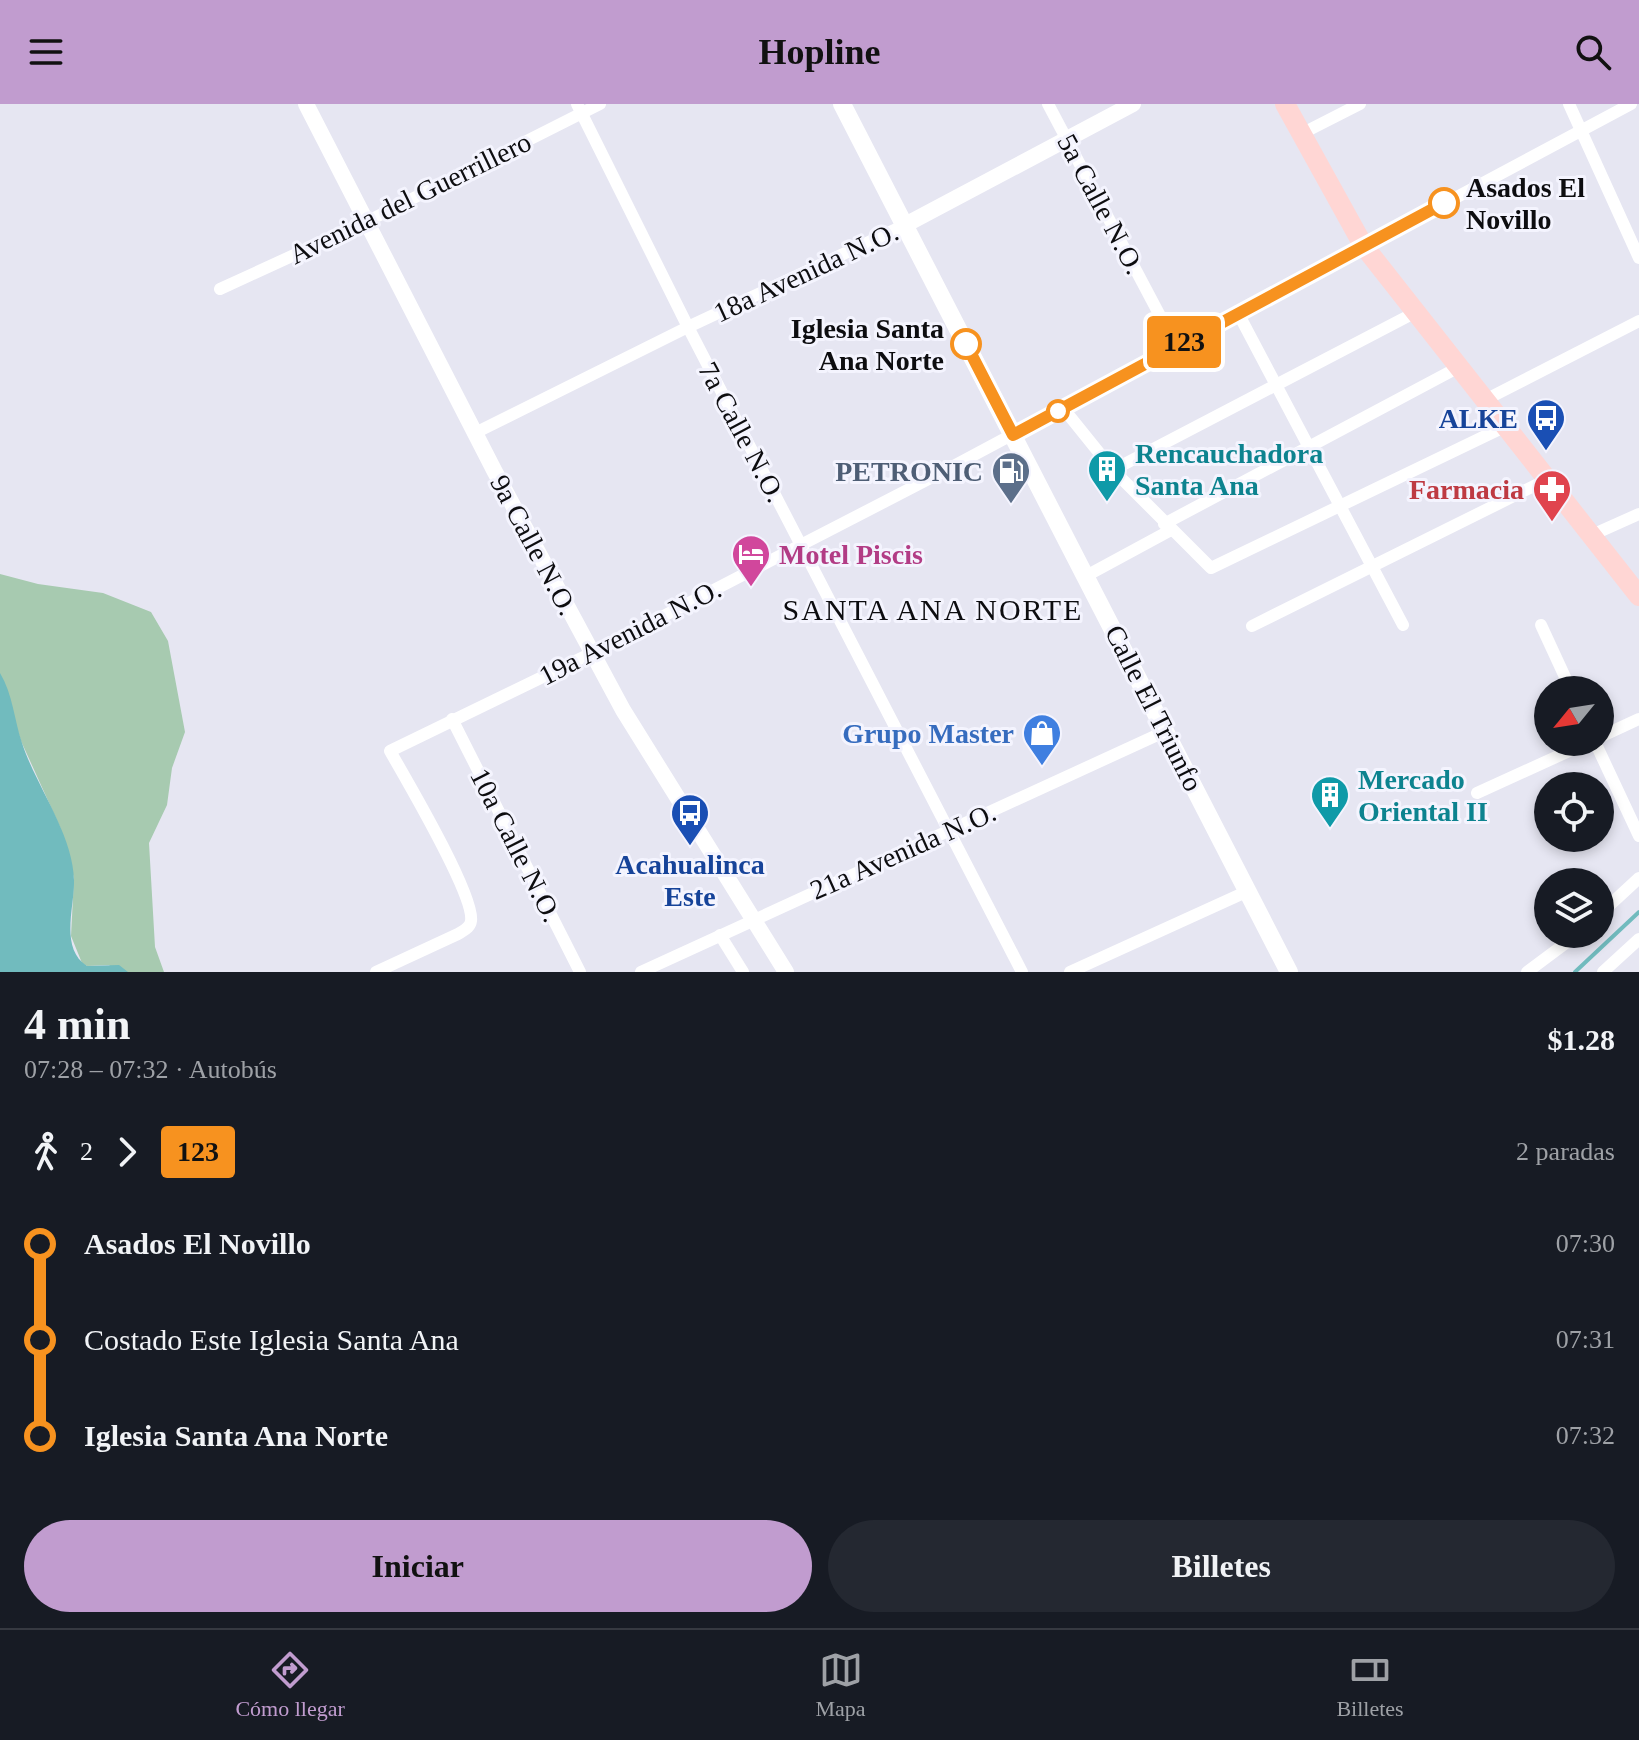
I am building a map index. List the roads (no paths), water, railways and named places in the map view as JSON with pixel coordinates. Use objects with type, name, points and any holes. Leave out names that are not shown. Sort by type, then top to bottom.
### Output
[{"type":"main road","name":"Calle El Triunfo","points":[[842,104],[1289,972]]},
{"type":"main road","points":[[1285,104],[1363,245],[1639,596]]},
{"type":"street","name":"9a Calle N.O.","points":[[306,104],[475,433],[623,710],[786,972]]},
{"type":"street","name":"Avenida del Guerrillero","points":[[220,289],[366,222],[579,109],[600,104]]},
{"type":"street","name":"5a Calle N.O.","points":[[1048,104],[1176,346]]},
{"type":"street","name":"18a Avenida N.O.","points":[[475,433],[688,327],[905,225],[1133,104]]},
{"type":"street","points":[[1301,134],[1360,104]]},
{"type":"street","points":[[1569,104],[1639,258]]},
{"type":"street","name":"19a Avenida N.O.","points":[[376,972],[458,934],[468,927],[472,918],[455,869],[390,751],[592,653],[1013,435],[1631,104]]},
{"type":"street","name":"7a Calle N.O.","points":[[579,109],[688,327],[1022,972]]},
{"type":"street","points":[[1113,470],[1416,312]]},
{"type":"street","points":[[1238,313],[1403,625]]},
{"type":"street","points":[[1485,400],[1639,321]]},
{"type":"street","points":[[1086,576],[1167,527],[1459,367]]},
{"type":"street","points":[[1063,408],[1113,470],[1211,568],[1506,426]]},
{"type":"street","points":[[1252,626],[1548,479]]},
{"type":"street","points":[[1592,535],[1639,514]]},
{"type":"street","points":[[1541,625],[1565,676]]},
{"type":"street","name":"10a Calle N.O.","points":[[452,719],[580,972]]},
{"type":"street","points":[[1614,731],[1639,719]]},
{"type":"street","name":"21a Avenida N.O.","points":[[641,972],[1166,731]]},
{"type":"street","points":[[1477,793],[1560,756]]},
{"type":"street","points":[[1599,756],[1639,836]]},
{"type":"street","points":[[1614,901],[1639,878]]},
{"type":"street","points":[[1070,972],[1248,891]]},
{"type":"street","points":[[720,935],[743,972]]},
{"type":"street","points":[[1603,972],[1639,939]]},
{"type":"street","points":[[1527,972],[1559,948]]},
{"type":"water","points":[[0,673],[28,759],[61,828],[72,863],[74,880],[70,926],[73,949],[87,966],[119,965],[128,972],[0,972]]},
{"type":"waterway","points":[[1575,972],[1639,912]]},
{"type":"place","name":"Asados El Novillo","points":[[1444,203]]},
{"type":"place","name":"Iglesia Santa Ana Norte","points":[[966,344]]},
{"type":"place","name":"ALKE","points":[[1546,452]]},
{"type":"place","name":"Rencauchadora Santa Ana","points":[[1107,503]]},
{"type":"place","name":"PETRONIC","points":[[1011,505]]},
{"type":"place","name":"Farmacia","points":[[1552,523]]},
{"type":"place","name":"Motel Piscis","points":[[751,588]]},
{"type":"place","name":"Grupo Master","points":[[1042,767]]},
{"type":"place","name":"Mercado Oriental II","points":[[1330,829]]},
{"type":"place","name":"Acahualinca Este","points":[[690,847]]},
{"type":"district","name":"SANTA ANA NORTE","points":[[933,609]]}]
